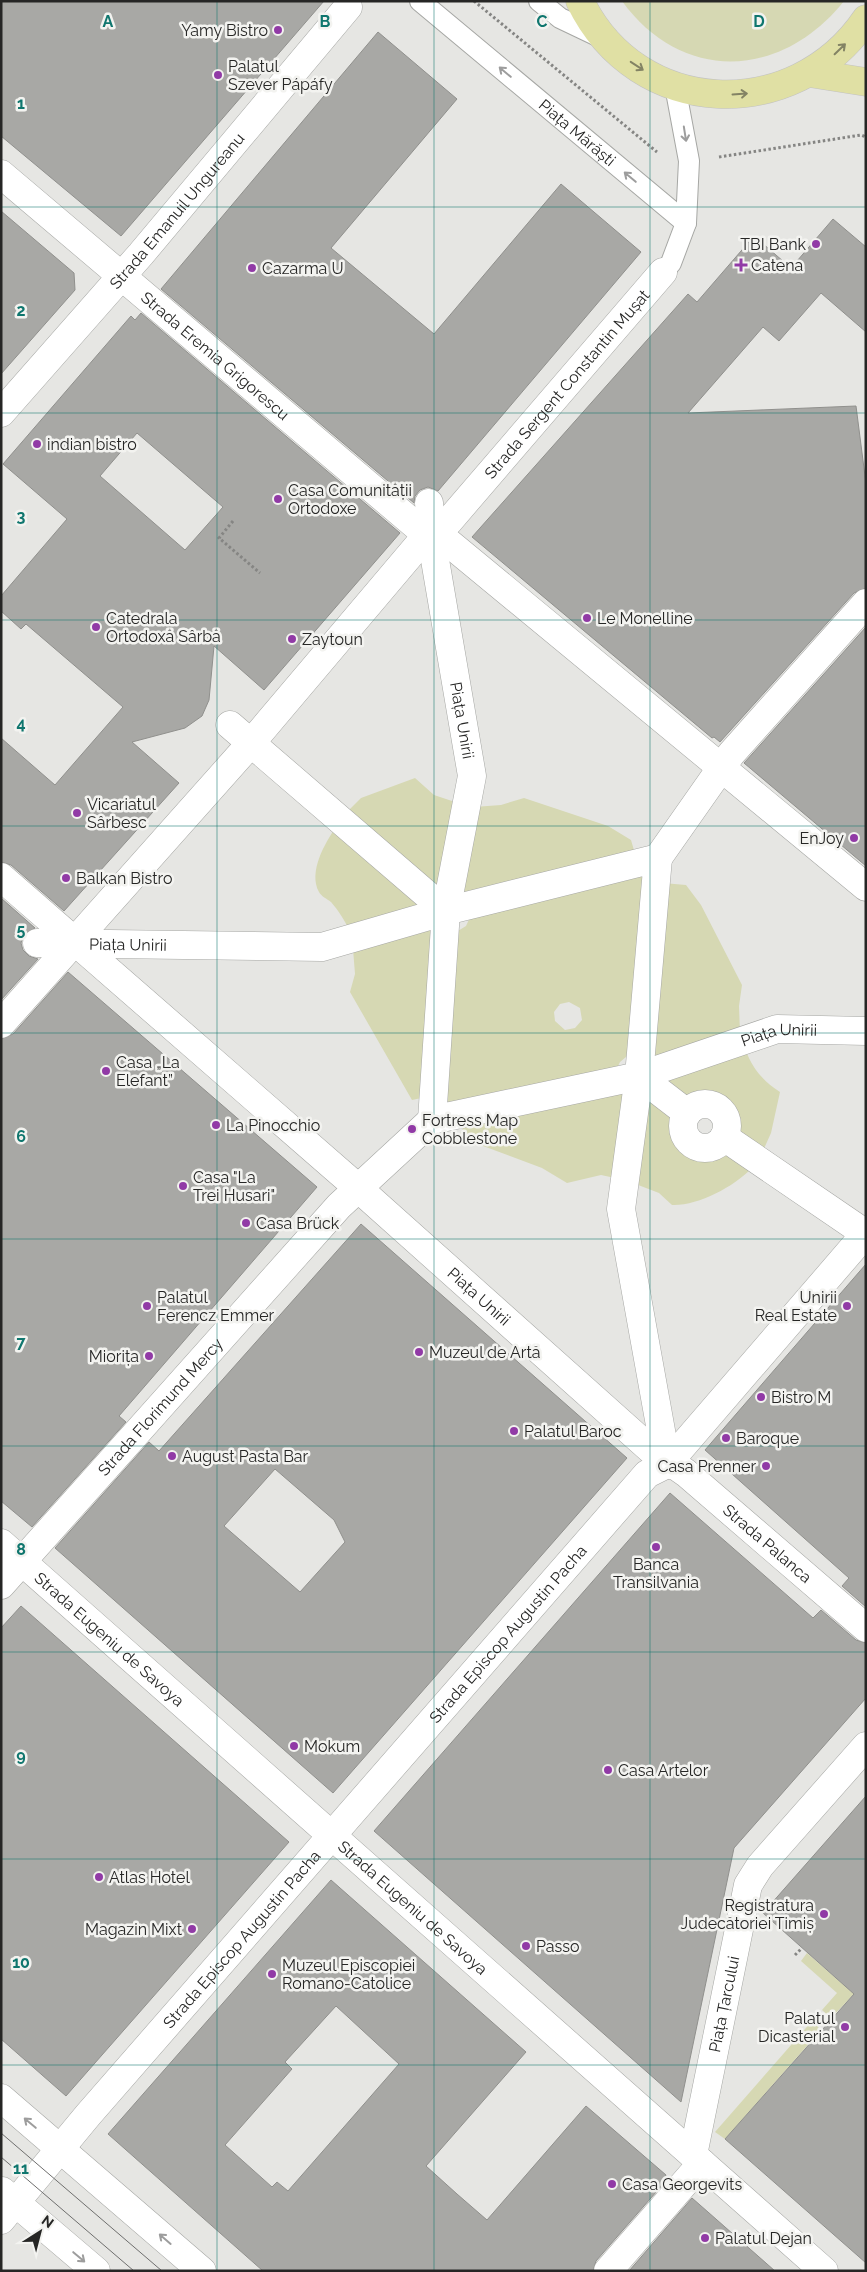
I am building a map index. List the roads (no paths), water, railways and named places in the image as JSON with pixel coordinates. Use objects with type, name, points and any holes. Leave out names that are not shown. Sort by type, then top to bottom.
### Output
[{"type":"main road","points":[[580,1],[604,39],[636,67],[675,86],[709,94],[743,94],[777,87],[809,74],[837,53],[866,19]]},
{"type":"main road","points":[[809,74],[866,82]]},
{"type":"street","name":"Strada Emanuil Ungureanu","points":[[1,413],[120,276],[350,4]]},
{"type":"street","name":"Strada Eremia Grigorescu","points":[[1,174],[410,523],[420,529],[432,529]]},
{"type":"street","name":"Strada Sergent Constantin Mușat","points":[[432,529],[440,529],[449,521],[663,272]]},
{"type":"street","name":"Piața Unirii","points":[[429,503],[472,776],[446,911],[432,1120],[639,1076],[776,1029],[866,1031]]},
{"type":"street","name":"Piața Unirii","points":[[1,1024],[251,744],[432,529]]},
{"type":"street","points":[[432,529],[726,760],[866,887]]},
{"type":"street","points":[[676,1469],[621,1209],[639,1076],[658,858],[726,760],[866,603]]},
{"type":"street","points":[[230,725],[446,911]]},
{"type":"street","name":"Piața Unirii","points":[[36,943],[75,942],[322,947],[446,911],[658,858]]},
{"type":"street","name":"Piața Unirii","points":[[1,877],[75,942],[349,1197],[676,1469]]},
{"type":"street","points":[[639,1076],[687,1113],[700,1104],[714,1106],[724,1116],[726,1131],[724,1137],[865,1234],[676,1469]]},
{"type":"street","points":[[349,1197],[432,1120]]},
{"type":"street","name":"Strada Florimund Mercy","points":[[1,1585],[349,1197]]},
{"type":"street","name":"Strada Palanca","points":[[676,1469],[866,1628]]},
{"type":"street","name":"Strada Episcop Augustin Pacha","points":[[6,2204],[60,2147],[647,1474],[676,1469]]},
{"type":"street","name":"Strada Eugeniu de Savoya","points":[[1,1543],[824,2271]]},
{"type":"street","name":"Piața Țarcului","points":[[697,2159],[748,1885],[760,1866],[866,1746]]},
{"type":"street","points":[[1,2098],[202,2271]]},
{"type":"street","points":[[608,2271],[697,2159]]},
{"type":"street","points":[[6,2204],[96,2271]]},
{"type":"lane","name":"Piața Mărăști","points":[[420,1],[686,223]]},
{"type":"lane","points":[[539,1],[560,18],[604,39]]},
{"type":"lane","points":[[675,86],[689,161],[686,223]]},
{"type":"lane","name":"Strada Sergent Constantin Mușat","points":[[663,272],[670,262],[686,223]]},
{"type":"tram line","points":[[1,2133],[162,2271]]},
{"type":"tram line","points":[[1,2157],[134,2271]]},
{"type":"place","name":"Yamy Bistro","points":[[278,30]]},
{"type":"place","name":"Palatul Szever Pápáfy","points":[[218,75]]},
{"type":"place","name":"TBI Bank","points":[[816,244]]},
{"type":"place","name":"Catena","points":[[741,265]]},
{"type":"place","name":"Cazarma U","points":[[252,268]]},
{"type":"place","name":"indian bistro","points":[[37,444]]},
{"type":"place","name":"Casa Comunității Ortodoxe","points":[[278,499]]},
{"type":"place","name":"Le Monelline","points":[[587,618]]},
{"type":"place","name":"Catedrala Ortodoxă Sârbă","points":[[96,627]]},
{"type":"place","name":"Zaytoun","points":[[292,639]]},
{"type":"place","name":"Vicariatul Sârbesc","points":[[77,813]]},
{"type":"place","name":"EnJoy","points":[[854,838]]},
{"type":"place","name":"Balkan Bistro","points":[[66,878]]},
{"type":"place","name":"Casa „La Elefant”","points":[[106,1071]]},
{"type":"place","name":"La Pinocchio","points":[[216,1125]]},
{"type":"place","name":"Fortress Map Cobblestone","points":[[412,1129]]},
{"type":"place","name":"Casa \"La Trei Husari\"","points":[[183,1186]]},
{"type":"place","name":"Casa Brück","points":[[246,1223]]},
{"type":"place","name":"Palatul Ferencz Emmer","points":[[147,1306]]},
{"type":"place","name":"Unirii Real Estate","points":[[847,1306]]},
{"type":"place","name":"Muzeul de Artă","points":[[419,1352]]},
{"type":"place","name":"Miorița","points":[[149,1356]]},
{"type":"place","name":"Bistro M","points":[[761,1397]]},
{"type":"place","name":"Palatul Baroc","points":[[514,1431]]},
{"type":"place","name":"Baroque","points":[[726,1438]]},
{"type":"place","name":"August Pasta Bar","points":[[172,1456]]},
{"type":"place","name":"Casa Prenner","points":[[766,1466]]},
{"type":"place","name":"Banca Transilvania","points":[[656,1547]]},
{"type":"place","name":"Mokum","points":[[294,1746]]},
{"type":"place","name":"Casa Artelor","points":[[608,1770]]},
{"type":"place","name":"Atlas Hotel","points":[[99,1877]]},
{"type":"place","name":"Registratura Judecătoriei Timiș","points":[[824,1914]]},
{"type":"place","name":"Magazin Mixt","points":[[192,1929]]},
{"type":"place","name":"Passo","points":[[526,1946]]},
{"type":"place","name":"Muzeul Episcopiei Romano-Catolice","points":[[272,1974]]},
{"type":"place","name":"Palatul Dicasterial","points":[[845,2027]]},
{"type":"place","name":"Casa Georgevits","points":[[612,2184]]},
{"type":"place","name":"Palatul Dejan","points":[[705,2238]]}]
